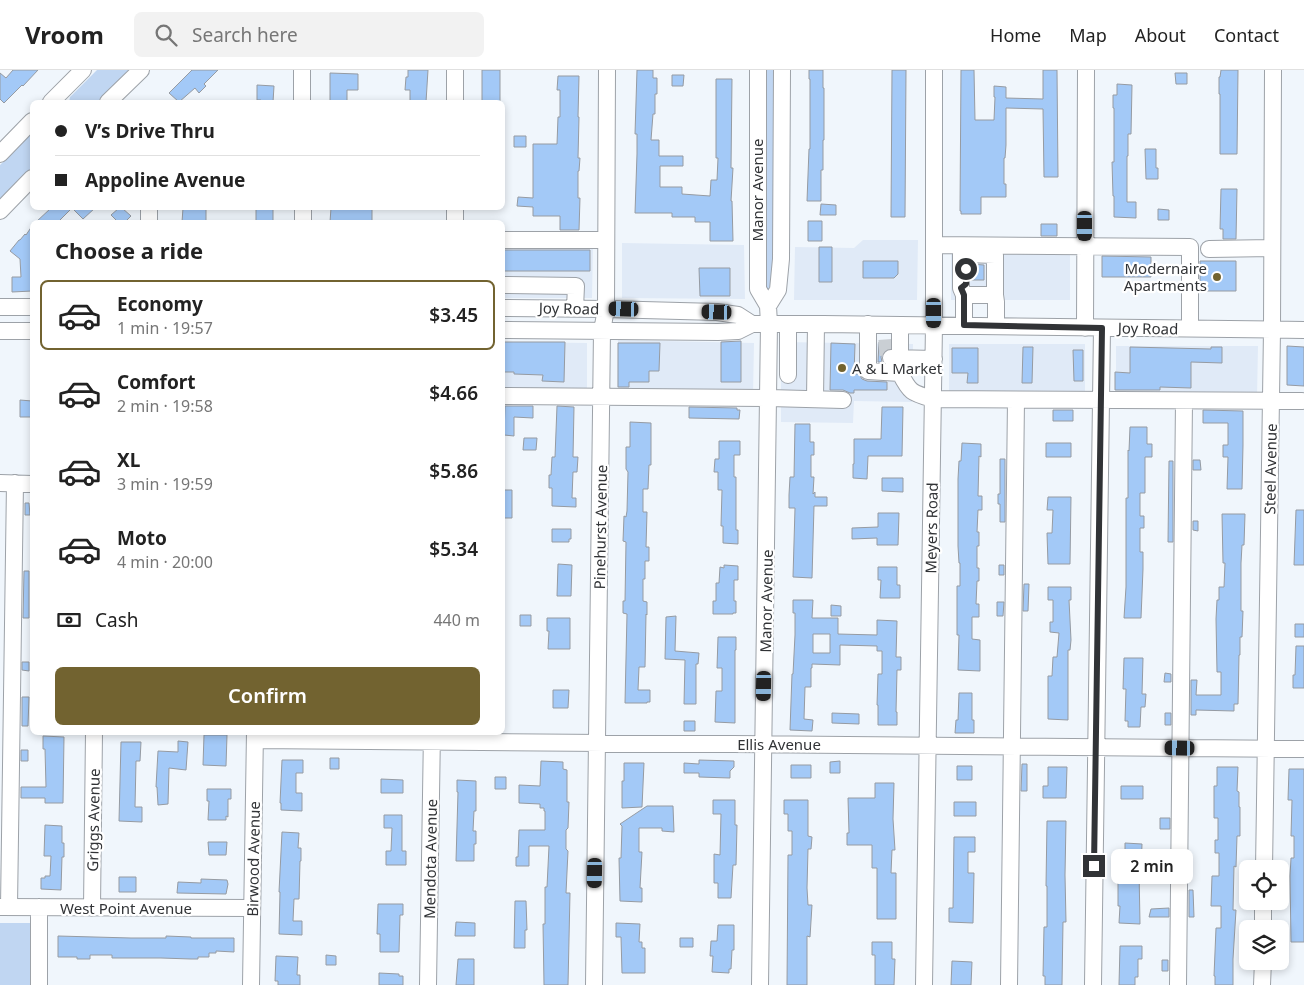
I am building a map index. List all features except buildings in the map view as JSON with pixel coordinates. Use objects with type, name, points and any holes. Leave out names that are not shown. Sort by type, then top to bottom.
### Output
[{"type":"street","points":[[55,100],[83,70]]},
{"type":"street","points":[[110,100],[141,70]]},
{"type":"street","points":[[302,70],[302,100]]},
{"type":"street","points":[[455,70],[455,100]]},
{"type":"street","name":"Pinehurst Avenue","points":[[594,985],[602,331],[606,309],[607,70]]},
{"type":"street","name":"Manor Avenue","points":[[758,70],[758,289],[768,306],[769,324],[760,985]]},
{"type":"street","name":"Manor Avenue","points":[[768,306],[778,290],[781,258],[782,70]]},
{"type":"street","name":"Meyers Road","points":[[924,985],[934,359],[934,70]]},
{"type":"street","points":[[1085,328],[1086,70]]},
{"type":"street","name":"Steel Avenue","points":[[1264,860],[1272,401],[1273,70]]},
{"type":"street","points":[[0,154],[30,123]]},
{"type":"street","points":[[0,211],[30,180]]},
{"type":"street","points":[[505,240],[606,240]]},
{"type":"street","points":[[934,245],[1190,247],[1190,329]]},
{"type":"street","points":[[1209,249],[1272,248]]},
{"type":"street","points":[[964,325],[961,254],[995,255],[996,326]]},
{"type":"street","points":[[505,285],[576,286],[575,308]]},
{"type":"street","points":[[962,292],[995,295]]},
{"type":"street","points":[[0,307],[30,307]]},
{"type":"street","name":"Joy Road","points":[[505,308],[717,312],[738,315],[752,324]]},
{"type":"street","name":"Joy Road","points":[[505,330],[738,332],[752,324],[1304,330]]},
{"type":"street","points":[[788,324],[788,375]]},
{"type":"street","points":[[815,399],[816,324]]},
{"type":"street","points":[[868,324],[908,388],[914,393],[933,399],[1302,401]]},
{"type":"street","points":[[886,355],[900,325]]},
{"type":"street","points":[[1093,985],[1102,328]]},
{"type":"street","points":[[0,331],[30,331]]},
{"type":"street","points":[[886,355],[934,359]]},
{"type":"street","points":[[769,375],[815,375]]},
{"type":"street","points":[[505,396],[843,400]]},
{"type":"street","points":[[1009,985],[1016,400]]},
{"type":"street","points":[[1178,985],[1184,401]]},
{"type":"street","points":[[5,907],[14,566],[8,483],[30,484]]},
{"type":"street","points":[[0,579],[14,566]]},
{"type":"street","name":"Griggs Avenue","points":[[92,908],[94,735]]},
{"type":"street","name":"Ellis Avenue","points":[[255,736],[432,737],[597,743],[1304,749]]},
{"type":"street","name":"Birwood Avenue","points":[[251,985],[255,736]]},
{"type":"street","name":"Mendota Avenue","points":[[428,985],[432,737]]},
{"type":"street","name":"West Point Avenue","points":[[5,907],[252,908]]},
{"type":"street","points":[[39,907],[39,985]]},
{"type":"street","points":[[1262,985],[1263,970]]},
{"type":"shaded area","points":[[97,70],[131,70],[101,100],[69,100],[70,97]]},
{"type":"shaded area","points":[[764,70],[776,70],[775,258],[769,291],[763,289]]},
{"type":"shaded area","points":[[30,135],[30,171],[0,201],[0,165]]},
{"type":"shaded area","points":[[863,240],[918,240],[917,300],[794,300],[795,247],[854,248]]},
{"type":"shaded area","points":[[622,243],[744,245],[745,299],[622,298]]},
{"type":"shaded area","points":[[505,247],[593,247],[592,298],[505,298]]},
{"type":"shaded area","points":[[951,251],[1070,251],[1070,300],[951,300]]},
{"type":"shaded area","points":[[618,340],[754,343],[753,395],[617,393]]},
{"type":"shaded area","points":[[505,342],[587,343],[587,393],[505,392]]},
{"type":"shaded area","points":[[781,342],[913,344],[912,402],[854,401],[853,423],[781,422]]},
{"type":"shaded area","points":[[949,344],[1085,344],[1085,396],[949,397]]},
{"type":"shaded area","points":[[1116,346],[1258,346],[1257,397],[1116,397]]},
{"type":"shaded area","points":[[0,923],[47,923],[46,985],[0,985]]},
{"type":"tunnel","points":[[879,348],[892,347]]},
{"type":"place","name":"Modernaire Apartments","points":[[1217,277]]},
{"type":"place","name":"A & L Market","points":[[842,368]]},
{"type":"route","points":[[966,269],[966,284],[961,288],[964,295],[964,325],[1102,328],[1094,866]]}]
